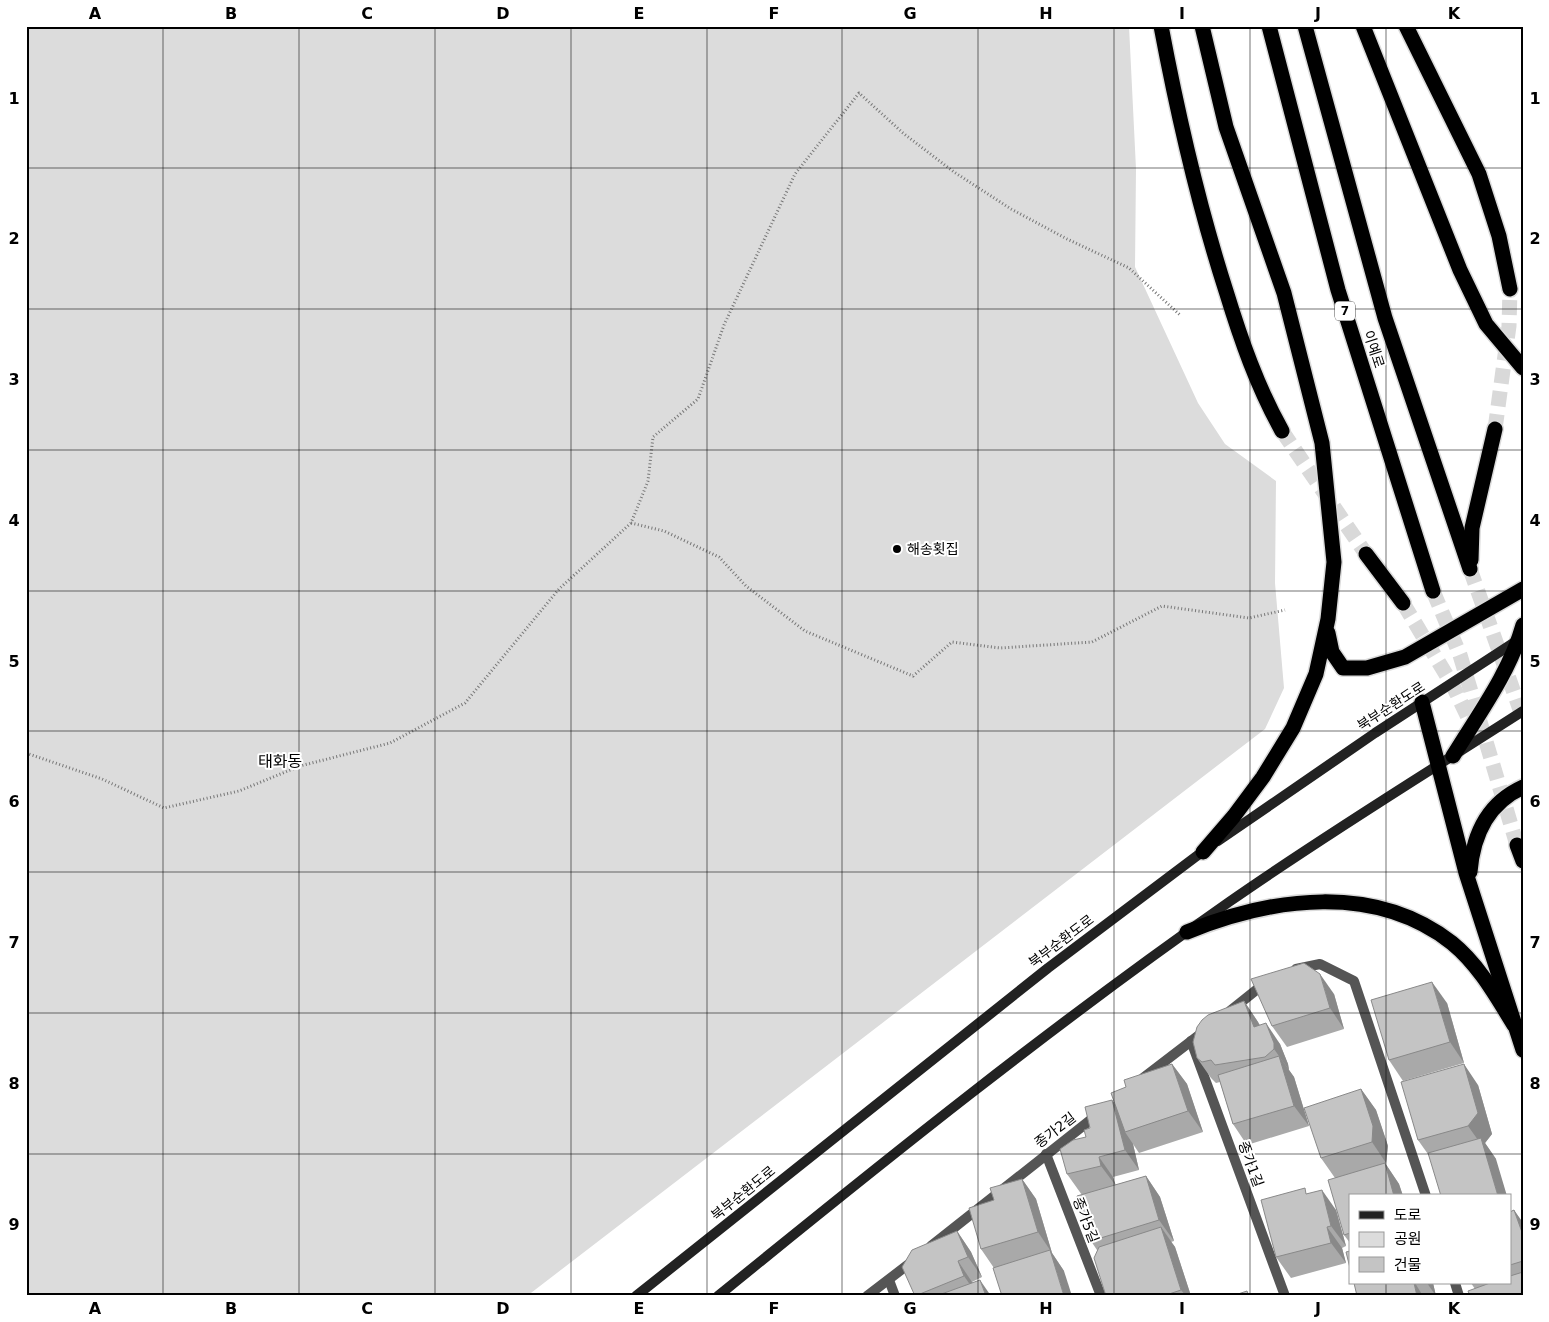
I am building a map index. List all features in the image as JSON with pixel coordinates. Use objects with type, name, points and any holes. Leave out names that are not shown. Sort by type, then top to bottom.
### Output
[{"type":"highway","points":[[1160,26],[1181,130],[1210,243],[1260,388],[1282,431]]},
{"type":"highway","points":[[1202,26],[1226,127],[1284,293],[1322,444],[1334,562],[1327,627],[1316,674],[1292,728],[1263,777],[1234,816],[1203,852]]},
{"type":"highway","name":"이예로","points":[[1269,26],[1338,290],[1433,591]]},
{"type":"highway","name":"이예로","points":[[1305,26],[1385,318],[1470,568],[1472,528],[1495,429]]},
{"type":"highway","points":[[1363,26],[1460,270],[1486,324],[1523,368]]},
{"type":"highway","points":[[1406,26],[1479,174],[1499,236],[1510,289]]},
{"type":"highway","points":[[1366,554],[1403,603]]},
{"type":"highway","points":[[1327,627],[1332,652],[1342,668],[1367,668],[1405,657],[1523,589]]},
{"type":"highway","points":[[1453,756],[1492,692],[1521,634]]},
{"type":"highway","points":[[1422,702],[1471,886],[1523,1050]]},
{"type":"highway","points":[[1471,886],[1473,850],[1482,827],[1494,805],[1508,794],[1523,787]]},
{"type":"highway","points":[[1517,845],[1523,861]]},
{"type":"highway","points":[[1188,932],[1222,918],[1257,909],[1300,902],[1342,901],[1378,907],[1415,919],[1453,944],[1484,977],[1514,1025]]},
{"type":"main road","name":"북부순환도로","points":[[636,1296],[977,1024],[1203,852],[1521,634]]},
{"type":"main road","points":[[718,1296],[899,1149],[1078,1011],[1231,900],[1523,711]]},
{"type":"street","points":[[1286,971],[1320,964],[1354,981],[1425,1194]]},
{"type":"street","points":[[1137,1083],[1270,979]]},
{"type":"street","name":"종가1길","points":[[1191,1041],[1285,1296]]},
{"type":"street","name":"종가2길","points":[[867,1296],[1107,1107]]},
{"type":"street","name":"종가5길","points":[[1046,1154],[1101,1296]]},
{"type":"street","points":[[889,1280],[895,1296]]},
{"type":"street","points":[[1455,1284],[1459,1296]]},
{"type":"path","points":[[26,753],[102,779],[164,808],[238,791],[300,766],[390,743],[465,703],[559,589],[631,523],[648,481],[653,437],[698,399],[724,325],[795,174],[859,93],[904,133],[954,172],[1011,209],[1067,239],[1129,268],[1180,315]]},
{"type":"path","points":[[631,523],[664,532],[719,557],[746,586],[804,631],[913,676],[952,642],[1000,648],[1092,642],[1162,606],[1249,618],[1284,610]]},
{"type":"green space","points":[[26,26],[1129,26],[1136,169],[1135,267],[1198,403],[1225,444],[1276,481],[1275,583],[1284,688],[1265,729],[527,1296],[26,1296]]},
{"type":"building","points":[[1304,963],[1320,974],[1330,1008],[1272,1026],[1251,979]]},
{"type":"building","points":[[1432,982],[1450,1042],[1389,1060],[1371,1000]]},
{"type":"building","points":[[1244,1001],[1254,1027],[1266,1023],[1274,1043],[1274,1049],[1265,1057],[1215,1065],[1211,1060],[1202,1062],[1197,1058],[1193,1042],[1197,1027],[1208,1015]]},
{"type":"building","points":[[1279,1056],[1294,1106],[1233,1124],[1218,1075]]},
{"type":"building","points":[[1172,1064],[1188,1111],[1125,1132],[1111,1093],[1126,1087],[1124,1080]]},
{"type":"building","points":[[1464,1064],[1478,1113],[1468,1126],[1418,1140],[1401,1082]]},
{"type":"building","points":[[1361,1089],[1373,1126],[1372,1142],[1321,1158],[1304,1108]]},
{"type":"building","points":[[1112,1100],[1125,1150],[1099,1157],[1101,1166],[1067,1174],[1060,1149],[1073,1140],[1086,1137],[1084,1130],[1090,1128],[1085,1107]]},
{"type":"building","points":[[1481,1138],[1497,1194],[1440,1194],[1428,1153]]},
{"type":"building","points":[[1385,1163],[1393,1194],[1349,1194],[1349,1233],[1344,1235],[1328,1180]]},
{"type":"building","points":[[1146,1176],[1159,1220],[1091,1241],[1077,1196]]},
{"type":"building","points":[[1022,1179],[1038,1232],[981,1249],[969,1208],[994,1200],[990,1188]]},
{"type":"building","points":[[1305,1188],[1306,1194],[1322,1190],[1331,1226],[1327,1227],[1331,1243],[1276,1257],[1261,1200]]},
{"type":"building","points":[[1514,1210],[1523,1235],[1523,1261],[1512,1264],[1512,1211]]},
{"type":"building","points":[[1161,1227],[1181,1290],[1163,1296],[1106,1296],[1094,1258],[1099,1247]]},
{"type":"building","points":[[957,1231],[968,1257],[958,1261],[964,1276],[915,1296],[902,1267],[912,1250]]},
{"type":"building","points":[[1050,1250],[1064,1296],[1002,1296],[993,1268]]},
{"type":"building","points":[[1349,1251],[1349,1264],[1346,1252]]},
{"type":"building","points":[[1523,1272],[1523,1296],[1470,1296],[1468,1291],[1487,1284],[1512,1284],[1512,1275]]},
{"type":"building","points":[[980,1280],[986,1296],[936,1296]]},
{"type":"building","points":[[1354,1284],[1414,1284],[1417,1296],[1357,1296]]},
{"type":"building","points":[[1247,1291],[1249,1296],[1232,1296]]},
{"type":"tunnel","points":[[1495,429],[1509,326],[1510,289]]},
{"type":"tunnel","points":[[1282,431],[1366,554]]},
{"type":"tunnel","points":[[1470,569],[1523,718]]},
{"type":"tunnel","points":[[1433,591],[1460,655],[1517,845]]},
{"type":"tunnel","points":[[1403,603],[1453,686],[1475,732]]},
{"type":"place","name":"해송횟집","points":[[897,549]]},
{"type":"district","name":"태화동","points":[[280,761]]}]
